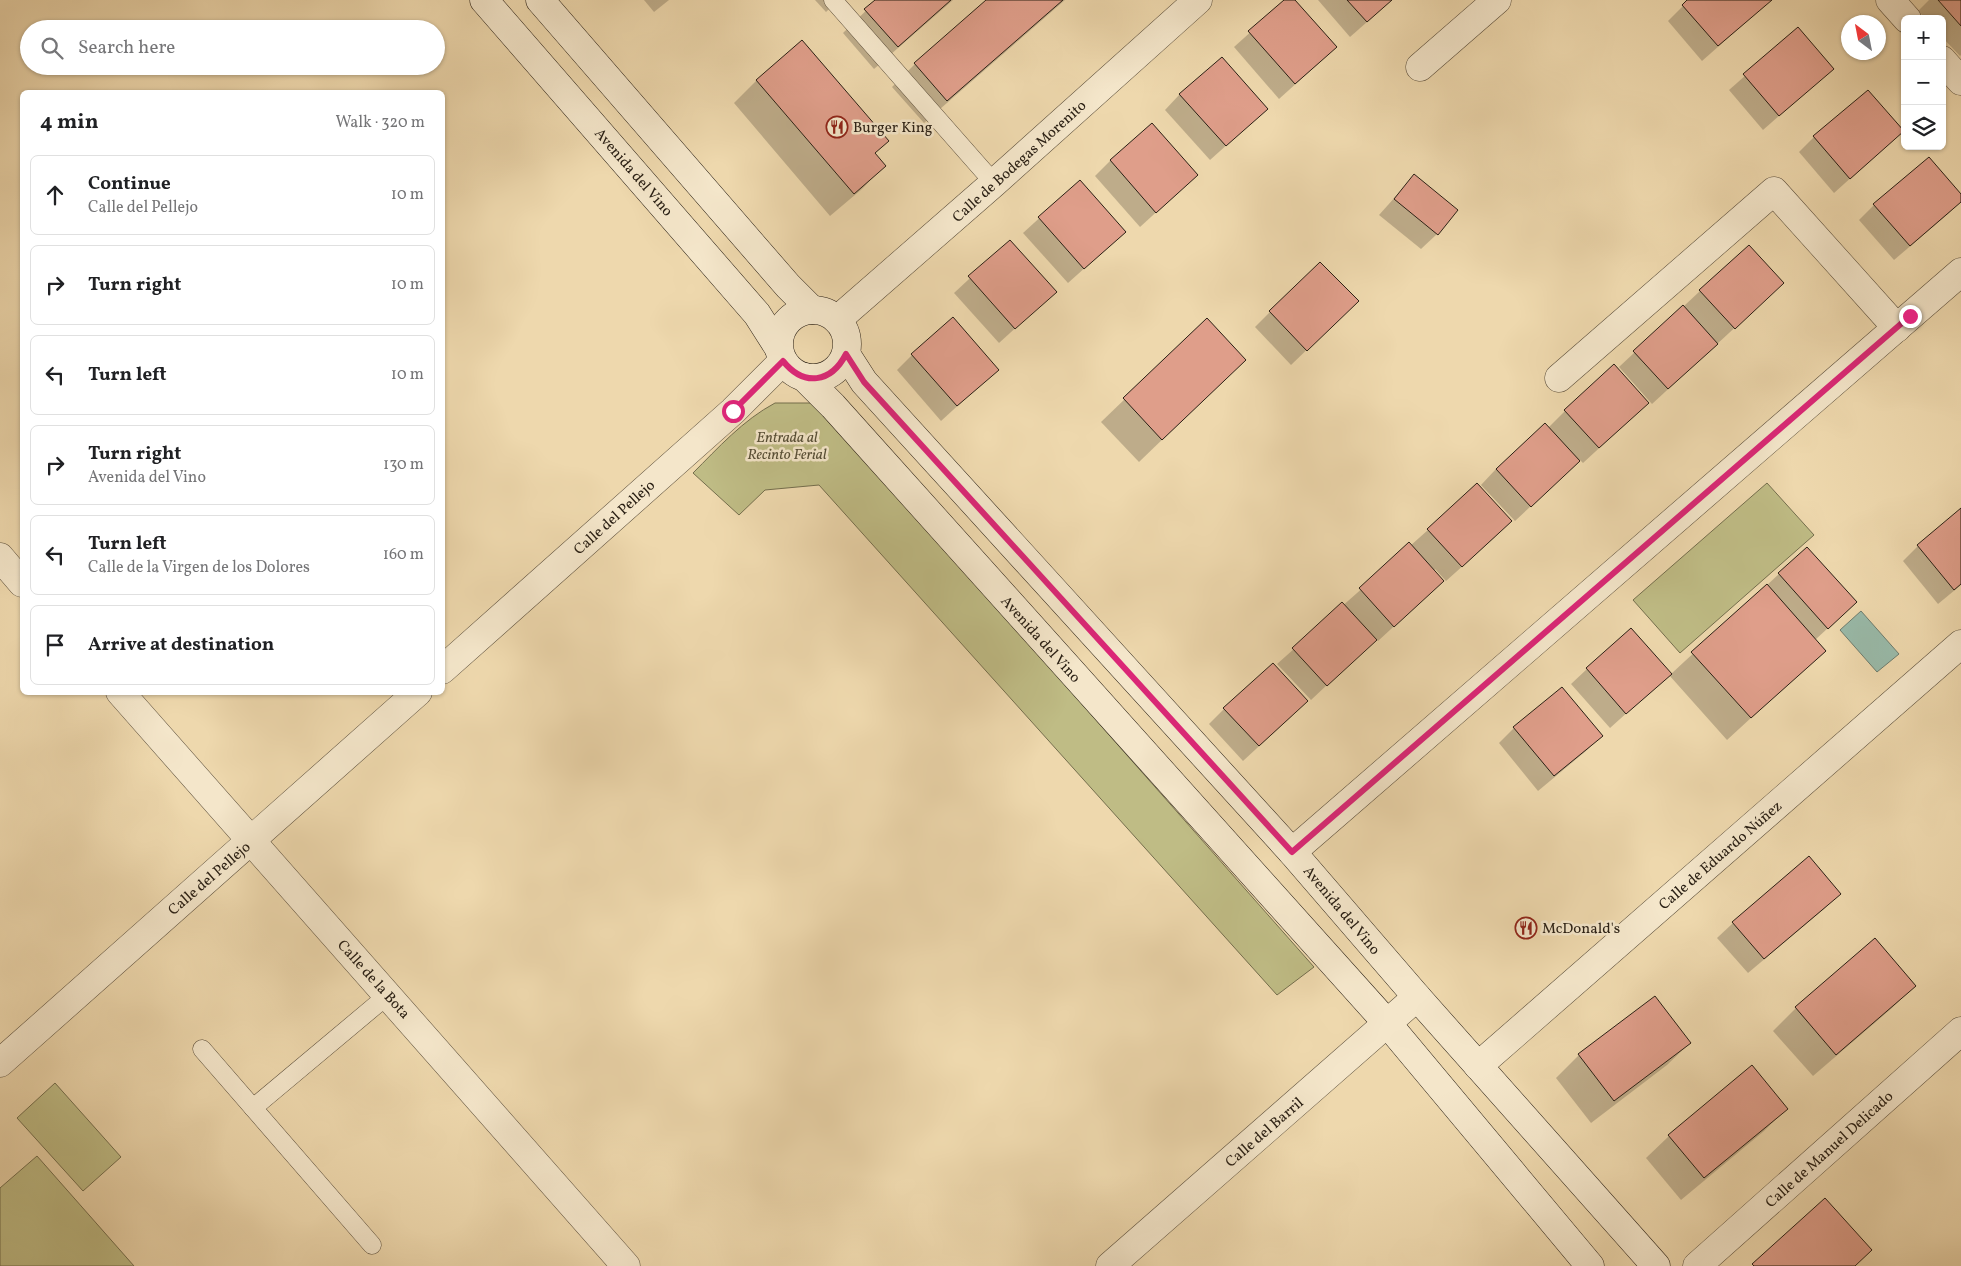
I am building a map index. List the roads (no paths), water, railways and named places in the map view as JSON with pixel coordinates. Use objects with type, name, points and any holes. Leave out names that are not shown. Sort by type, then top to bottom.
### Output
[{"type":"street","name":"Avenida del Vino","points":[[484,0],[757,314],[788,362],[833,406],[1387,1024],[1590,1266]]},
{"type":"street","points":[[540,0],[788,286],[812,310]]},
{"type":"street","name":"Calle de Bodegas Morenito","points":[[837,320],[994,183],[1198,0]]},
{"type":"street","points":[[1420,67],[1497,0]]},
{"type":"street","points":[[1890,0],[1903,15]]},
{"type":"street","points":[[1946,64],[1961,81]]},
{"type":"street","points":[[1559,378],[1774,191],[1897,328]]},
{"type":"street","points":[[1292,852],[1961,272]]},
{"type":"street","points":[[812,310],[826,312],[837,320],[844,330],[847,342],[846,354],[840,366],[830,374],[817,378],[788,362],[780,333],[787,321],[799,313],[812,310]]},
{"type":"street","name":"Avenida del Vino","points":[[846,354],[864,382],[1292,852],[1417,997],[1656,1266]]},
{"type":"street","name":"Calle del Pellejo","points":[[445,667],[788,362]]},
{"type":"street","points":[[0,557],[20,580]]},
{"type":"street","name":"Calle de Eduardo Núñez","points":[[1478,1066],[1961,644]]},
{"type":"street","name":"Calle de la Bota","points":[[123,695],[626,1266]]},
{"type":"street","name":"Calle del Pellejo","points":[[0,1063],[415,695]]},
{"type":"street","name":"Calle del Barril","points":[[1110,1266],[1417,997]]},
{"type":"street","name":"Calle de Manuel Delicado","points":[[1697,1266],[1961,1032]]},
{"type":"lane","points":[[833,0],[994,183]]},
{"type":"lane","points":[[253,1108],[388,995]]},
{"type":"lane","points":[[202,1049],[372,1246]]},
{"type":"place","name":"Burger King","points":[[837,127]]},
{"type":"place","name":"McDonald's","points":[[1526,928]]},
{"type":"park label","name":"Entrada al Recinto Ferial","points":[[787,446]]}]
